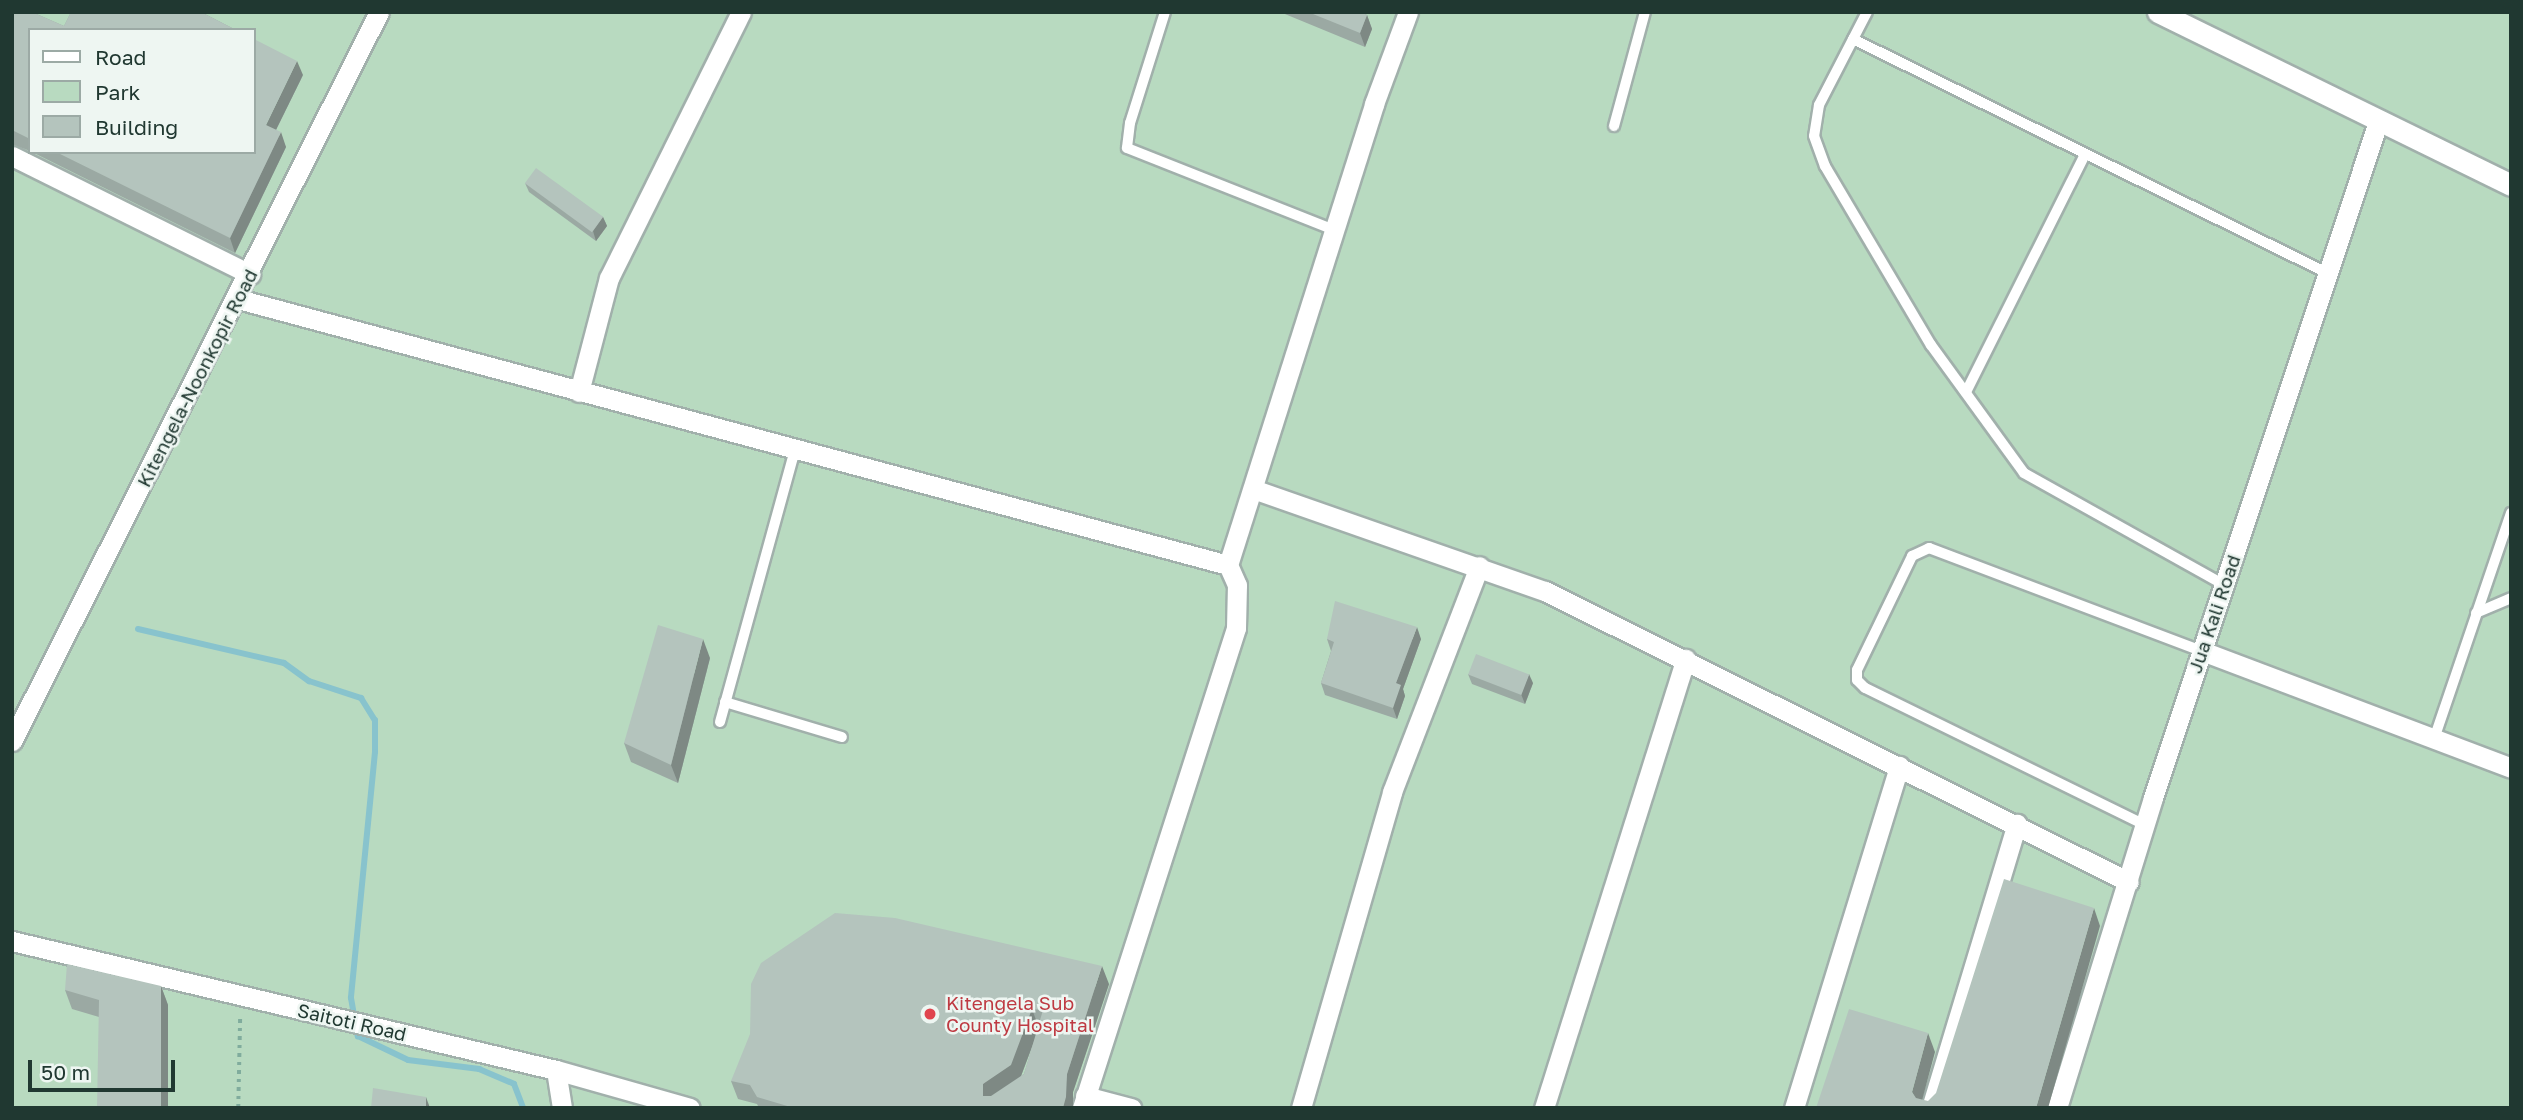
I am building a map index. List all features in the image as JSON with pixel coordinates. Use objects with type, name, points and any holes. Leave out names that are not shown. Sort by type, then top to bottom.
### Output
[{"type":"street","name":"Kitengela-Noonkopir Road","points":[[12,741],[238,299],[379,12]]},
{"type":"street","points":[[579,392],[609,278],[741,12]]},
{"type":"street","points":[[1131,1108],[1083,1102],[1236,628],[1240,607],[1228,565],[1334,230],[1408,12]]},
{"type":"street","points":[[2158,12],[2511,186]]},
{"type":"street","name":"Jua Kali Road","points":[[2057,1108],[2145,825],[2378,122]]},
{"type":"street","points":[[12,156],[250,274]]},
{"type":"street","points":[[238,299],[1228,565]]},
{"type":"street","points":[[1253,489],[1545,591],[2129,882]]},
{"type":"street","points":[[1301,1108],[1392,792],[1479,566]]},
{"type":"street","points":[[2202,651],[2511,768]]},
{"type":"street","points":[[1544,1108],[1686,659]]},
{"type":"street","points":[[1794,1108],[1899,766]]},
{"type":"street","points":[[1931,1108],[2017,824]]},
{"type":"street","name":"Saitoti Road","points":[[12,941],[556,1070],[690,1108]]},
{"type":"street","points":[[556,1070],[562,1108]]},
{"type":"lane","points":[[1164,12],[1129,123],[1127,148],[1334,230]]},
{"type":"lane","points":[[1614,126],[1645,12]]},
{"type":"lane","points":[[1867,12],[1819,105],[1814,136],[1825,166],[1931,345],[2024,473],[2224,585]]},
{"type":"lane","points":[[1853,39],[2327,273]]},
{"type":"lane","points":[[1966,393],[2085,154]]},
{"type":"lane","points":[[720,722],[795,450]]},
{"type":"lane","points":[[2434,739],[2511,513]]},
{"type":"lane","points":[[2145,825],[1865,688],[1857,680],[1857,670],[1912,556],[1929,548],[2202,651]]},
{"type":"lane","points":[[2476,613],[2511,598]]},
{"type":"lane","points":[[725,702],[842,737]]},
{"type":"path","points":[[238,1108],[241,995]]},
{"type":"green space","points":[[12,12],[2511,12],[2511,1108],[12,1108]]},
{"type":"building","points":[[12,12],[32,12],[64,26],[71,12],[201,12],[232,28],[28,28],[28,138],[12,130]]},
{"type":"building","points":[[1308,12],[1361,12],[1367,15],[1360,33]]},
{"type":"building","points":[[256,40],[297,61],[266,125],[281,132],[230,238],[60,154],[256,154]]},
{"type":"building","points":[[536,168],[603,217],[592,232],[525,183]]},
{"type":"building","points":[[1335,601],[1417,627],[1396,683],[1401,685],[1393,708],[1321,683],[1334,642],[1327,639]]},
{"type":"building","points":[[658,625],[703,639],[671,765],[624,743]]},
{"type":"building","points":[[1476,654],[1529,674],[1521,695],[1468,675]]},
{"type":"building","points":[[2004,879],[2094,908],[2036,1108],[1816,1108],[1849,1009],[1928,1033],[1912,1092],[1916,1098],[1928,1101],[1936,1093]]},
{"type":"building","name":"Kitengela Sub County Hospital","points":[[835,913],[895,918],[1102,966],[1067,1074],[1063,1108],[794,1108],[757,1097],[750,1085],[731,1081],[750,1034],[751,984],[761,963]],"holes":[[[1032,1009],[1043,1010],[1024,1074],[991,1096],[983,1096],[983,1084],[1011,1065]]]},
{"type":"building","points":[[67,964],[161,986],[161,1108],[97,1108],[99,1000],[65,990]]},
{"type":"building","points":[[373,1088],[426,1097],[426,1108],[371,1108]]},
{"type":"waterway","points":[[138,629],[284,663],[309,681],[361,698],[375,720],[375,752],[351,998],[358,1036],[408,1060],[479,1069],[514,1084],[523,1108]]},
{"type":"place","name":"Kitengela Sub County Hospital","points":[[930,1014]]}]
